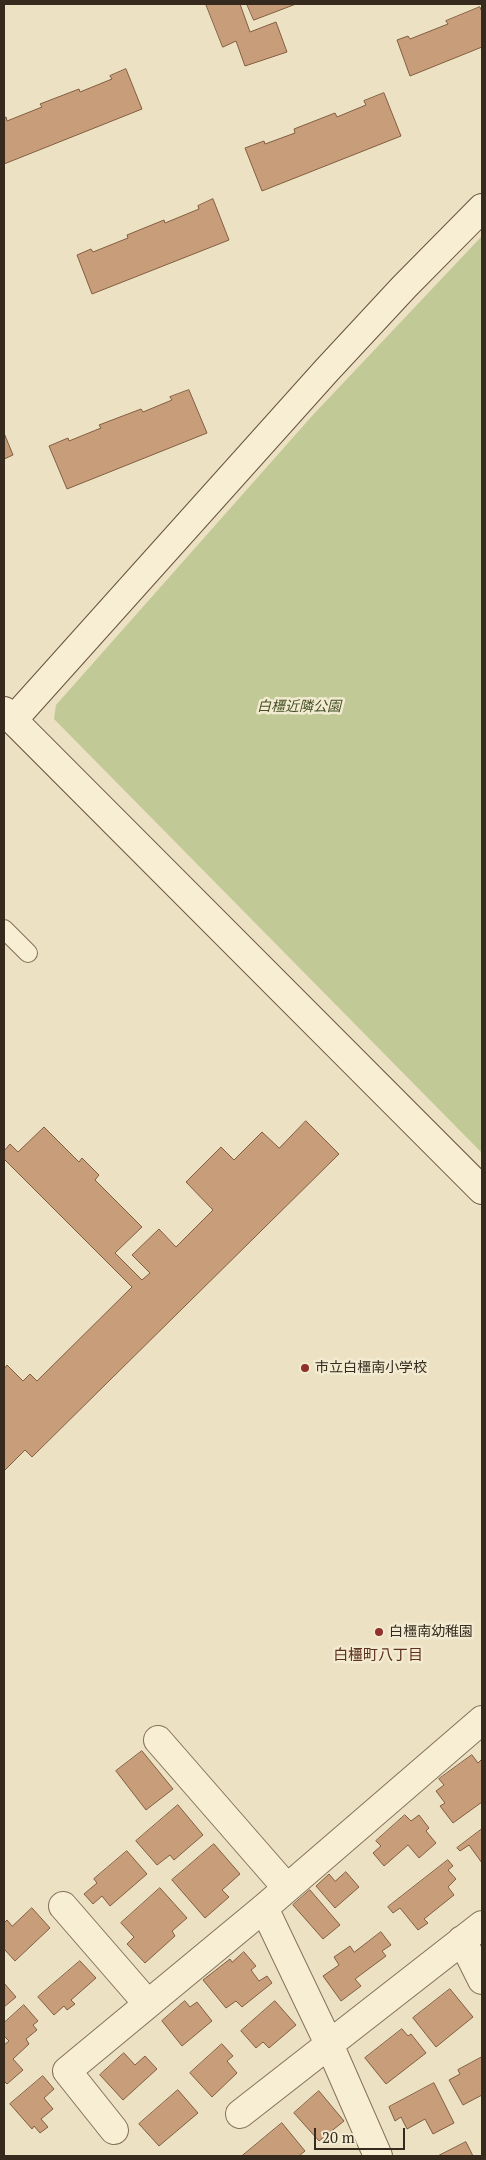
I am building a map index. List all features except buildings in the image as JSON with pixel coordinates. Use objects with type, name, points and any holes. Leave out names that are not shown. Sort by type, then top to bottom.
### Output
[{"type":"street","points":[[482,208],[404,287],[8,716],[482,1190]]},
{"type":"street","points":[[114,2130],[66,2071],[264,1908],[482,1720]]},
{"type":"street","points":[[158,1740],[287,1888]]},
{"type":"street","points":[[63,1906],[148,2004]]},
{"type":"street","points":[[264,1908],[329,2044],[378,2156]]},
{"type":"street","points":[[240,2114],[472,1932],[482,1980]]},
{"type":"lane","points":[[4,929],[28,953]]},
{"type":"green space","name":"白橿近隣公園","points":[[482,236],[482,1153],[54,719],[56,705],[312,416]]},
{"type":"place","name":"市立白橿南小学校","points":[[305,1368]]},
{"type":"place","name":"白橿南幼稚園","points":[[379,1632]]},
{"type":"district","name":"白橿町八丁目","points":[[378,1656]]}]
